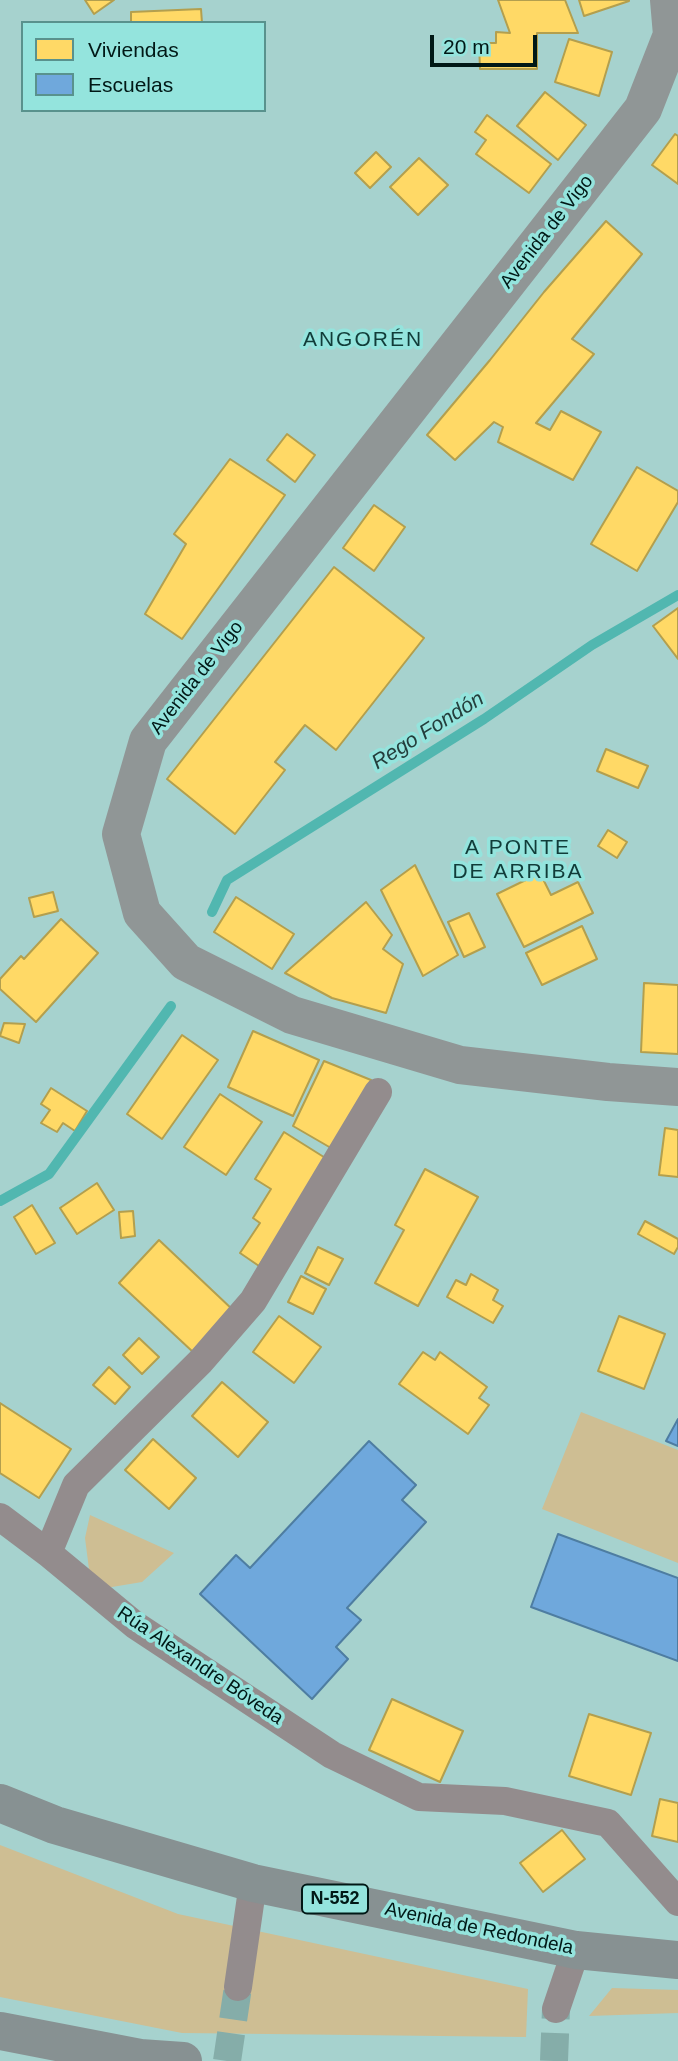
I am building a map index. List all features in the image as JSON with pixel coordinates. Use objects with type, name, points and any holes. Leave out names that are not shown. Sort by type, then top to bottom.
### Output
[{"type":"highway","name":"Avenida de Redondela","points":[[0,1803],[55,1825],[253,1883],[576,1950],[678,1960]]},
{"type":"highway","points":[[0,2031],[141,2058],[183,2061]]},
{"type":"main road","name":"Avenida de Vigo","points":[[669,0],[672,35],[643,109],[148,741],[121,834],[142,913],[186,962],[292,1015],[460,1065],[608,1083],[678,1087]]},
{"type":"street","points":[[48,1553],[76,1485],[200,1362],[253,1301],[378,1092]]},
{"type":"street","name":"Rúa Alexandre Bóveda","points":[[0,1517],[135,1625],[332,1755],[419,1797],[505,1801],[608,1823],[678,1902]]},
{"type":"street","points":[[237,1987],[253,1883]]},
{"type":"street","points":[[556,2009],[576,1950]]},
{"type":"shaded area","points":[[581,1412],[678,1450],[678,1563],[542,1509]]},
{"type":"shaded area","points":[[90,1515],[174,1553],[142,1582],[106,1588],[90,1577],[85,1538]]},
{"type":"shaded area","points":[[0,1845],[178,1914],[528,1989],[526,2037],[182,2033],[0,1997]]},
{"type":"shaded area","points":[[612,1988],[678,1990],[678,2013],[589,2016]]},
{"type":"building: Viviendas","points":[[85,0],[114,0],[94,14]]},
{"type":"building: Viviendas","points":[[498,0],[565,0],[578,33],[537,33],[537,69],[480,69],[479,43],[496,43],[496,32],[510,33]]},
{"type":"building: Viviendas","points":[[579,0],[629,0],[629,1],[584,16]]},
{"type":"building: Viviendas","points":[[201,9],[202,21],[131,21],[131,12]]},
{"type":"building: Viviendas","points":[[569,39],[612,52],[599,96],[555,82]]},
{"type":"building: Viviendas","points":[[545,92],[586,125],[558,160],[517,126]]},
{"type":"building: Viviendas","points":[[487,115],[551,164],[529,193],[476,154],[486,140],[475,132]]},
{"type":"building: Viviendas","points":[[675,134],[678,136],[678,184],[652,165]]},
{"type":"building: Viviendas","points":[[376,152],[391,167],[370,188],[355,173]]},
{"type":"building: Viviendas","points":[[419,158],[448,185],[418,215],[390,187]]},
{"type":"building: Viviendas","points":[[606,221],[642,254],[572,339],[594,354],[536,423],[550,430],[561,411],[601,432],[573,480],[498,442],[503,427],[494,422],[455,460],[427,435]]},
{"type":"building: Viviendas","points":[[287,434],[315,455],[295,482],[267,460]]},
{"type":"building: Viviendas","points":[[230,459],[285,495],[182,639],[145,614],[186,544],[174,534]]},
{"type":"building: Viviendas","points":[[637,467],[678,491],[678,502],[637,571],[591,544]]},
{"type":"building: Viviendas","points":[[374,505],[405,527],[374,571],[343,548]]},
{"type":"building: Viviendas","points":[[334,567],[424,638],[336,750],[305,725],[275,762],[285,770],[235,834],[167,779]]},
{"type":"building: Viviendas","points":[[678,608],[678,659],[653,626]]},
{"type":"building: Viviendas","points":[[606,749],[648,766],[638,788],[597,771]]},
{"type":"building: Viviendas","points":[[608,830],[627,842],[617,858],[598,846]]},
{"type":"building: Viviendas","points":[[415,865],[458,955],[423,976],[381,890]]},
{"type":"building: Viviendas","points":[[540,873],[551,895],[578,882],[593,913],[524,947],[497,894]]},
{"type":"building: Viviendas","points":[[53,892],[58,911],[34,917],[29,898]]},
{"type":"building: Viviendas","points":[[236,897],[294,934],[272,969],[214,932]]},
{"type":"building: Viviendas","points":[[366,902],[392,935],[383,949],[403,964],[386,1013],[332,998],[285,973]]},
{"type":"building: Viviendas","points":[[469,913],[485,947],[464,957],[448,922]]},
{"type":"building: Viviendas","points":[[61,919],[98,953],[36,1022],[0,989],[0,979],[21,956],[24,959]]},
{"type":"building: Viviendas","points":[[582,926],[597,959],[542,985],[526,953]]},
{"type":"building: Viviendas","points":[[644,983],[678,985],[678,1054],[641,1052]]},
{"type":"building: Viviendas","points":[[4,1023],[25,1024],[19,1043],[0,1036]]},
{"type":"building: Viviendas","points":[[253,1031],[319,1060],[293,1116],[228,1087]]},
{"type":"building: Viviendas","points":[[182,1035],[218,1060],[162,1139],[127,1114]]},
{"type":"building: Viviendas","points":[[324,1061],[371,1080],[331,1148],[293,1126]]},
{"type":"building: Viviendas","points":[[51,1088],[87,1111],[75,1131],[63,1123],[57,1132],[41,1123],[50,1110],[41,1104]]},
{"type":"building: Viviendas","points":[[220,1094],[262,1122],[226,1175],[184,1147]]},
{"type":"building: Viviendas","points":[[665,1128],[678,1130],[678,1177],[659,1175]]},
{"type":"building: Viviendas","points":[[284,1132],[327,1159],[259,1266],[240,1253],[260,1223],[253,1218],[271,1189],[255,1179]]},
{"type":"building: Viviendas","points":[[425,1169],[478,1197],[418,1306],[375,1283],[404,1230],[395,1225]]},
{"type":"building: Viviendas","points":[[97,1183],[114,1210],[77,1234],[60,1208]]},
{"type":"building: Viviendas","points":[[32,1205],[55,1243],[36,1254],[14,1217]]},
{"type":"building: Viviendas","points":[[133,1211],[135,1236],[121,1238],[119,1212]]},
{"type":"building: Viviendas","points":[[645,1221],[678,1239],[674,1254],[638,1234]]},
{"type":"building: Viviendas","points":[[159,1240],[233,1310],[193,1352],[119,1283]]},
{"type":"building: Viviendas","points":[[318,1247],[343,1259],[329,1285],[305,1273]]},
{"type":"building: Viviendas","points":[[471,1274],[498,1290],[493,1300],[503,1306],[493,1323],[447,1297],[456,1280],[466,1285]]},
{"type":"building: Viviendas","points":[[301,1276],[326,1289],[313,1314],[288,1302]]},
{"type":"building: Viviendas","points":[[279,1316],[321,1347],[294,1383],[253,1352]]},
{"type":"building: Viviendas","points":[[619,1316],[665,1334],[644,1389],[598,1371]]},
{"type":"building: Viviendas","points":[[139,1338],[159,1357],[142,1374],[123,1355]]},
{"type":"building: Viviendas","points":[[423,1352],[435,1360],[440,1352],[487,1387],[479,1398],[489,1405],[468,1434],[399,1384]]},
{"type":"building: Viviendas","points":[[109,1367],[130,1387],[115,1404],[93,1385]]},
{"type":"building: Viviendas","points":[[222,1382],[268,1422],[238,1457],[192,1416]]},
{"type":"building: Viviendas","points":[[0,1403],[71,1449],[39,1498],[0,1473]]},
{"type":"building: Viviendas","points":[[153,1439],[196,1478],[169,1509],[125,1470]]},
{"type":"building: Viviendas","points":[[392,1699],[463,1731],[440,1782],[369,1750]]},
{"type":"building: Viviendas","points":[[589,1714],[651,1733],[631,1795],[569,1776]]},
{"type":"building: Viviendas","points":[[660,1799],[678,1803],[678,1842],[652,1836]]},
{"type":"building: Viviendas","points":[[562,1830],[585,1859],[543,1892],[520,1863]]},
{"type":"building: Escuelas","points":[[678,1419],[678,1446],[666,1441]]},
{"type":"building: Escuelas","points":[[369,1441],[416,1485],[402,1500],[426,1522],[347,1608],[361,1620],[336,1647],[348,1659],[312,1699],[200,1594],[236,1555],[250,1568]]},
{"type":"building: Escuelas","points":[[558,1534],[678,1578],[678,1661],[531,1607]]},
{"type":"waterway","name":"Rego Fondón","points":[[212,912],[227,880],[484,719],[592,645],[678,595]]},
{"type":"waterway","name":"Rego Fondón","points":[[0,1201],[49,1174],[171,1006]]},
{"type":"tunnel","points":[[227,2061],[238,1987]]},
{"type":"tunnel","points":[[554,2061],[556,2009]]},
{"type":"district","name":"ANGORÉN","points":[[363,340]]},
{"type":"district","name":"A PONTE DE ARRIBA","points":[[518,860]]}]
